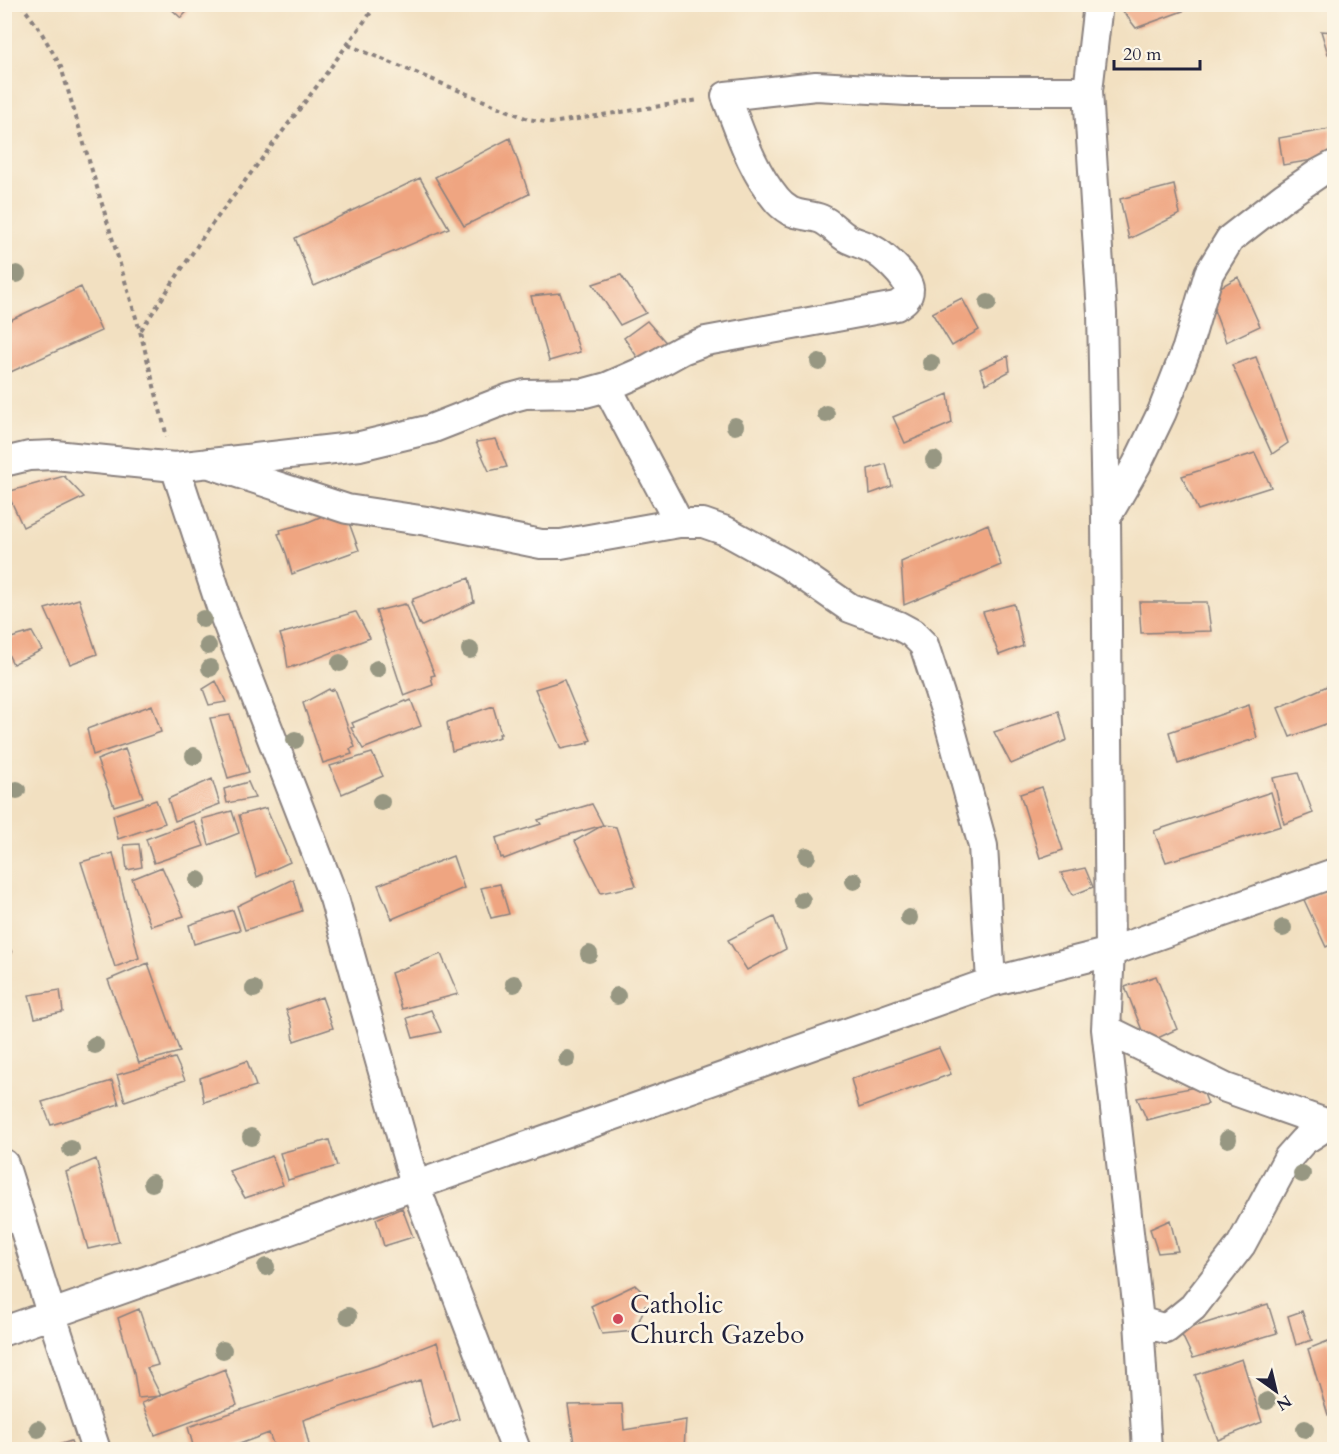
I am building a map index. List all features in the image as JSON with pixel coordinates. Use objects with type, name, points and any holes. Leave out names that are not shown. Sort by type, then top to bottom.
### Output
[{"type":"street","points":[[1098,4],[1088,91],[1102,313],[1106,517],[1110,952],[1106,1029],[1139,1321],[1147,1449]]},
{"type":"street","points":[[4,462],[29,456],[56,455],[175,467],[360,446],[431,429],[525,394],[585,393],[607,387],[682,350],[706,341],[896,306],[907,297],[909,288],[891,263],[873,249],[844,236],[821,219],[788,210],[777,200],[753,166],[726,96],[816,86],[907,91],[1088,91]]},
{"type":"street","points":[[1106,517],[1137,464],[1162,412],[1188,348],[1209,273],[1230,238],[1284,196],[1335,165]]},
{"type":"street","points":[[607,387],[679,523]]},
{"type":"street","points":[[207,463],[347,509],[427,521],[541,544],[561,544],[679,523],[703,523],[726,531],[788,565],[850,608],[912,633],[924,645],[948,719],[983,846],[991,982]]},
{"type":"street","points":[[175,467],[222,610],[334,898],[415,1185],[516,1449]]},
{"type":"street","points":[[4,1331],[991,982],[1110,952],[1335,873]]},
{"type":"street","points":[[1106,1029],[1226,1088],[1332,1124]]},
{"type":"street","points":[[1139,1321],[1166,1329],[1193,1307],[1241,1245],[1288,1158],[1303,1141],[1332,1124]]},
{"type":"street","points":[[4,1164],[96,1449]]},
{"type":"path","points":[[21,4],[40,30],[61,67],[140,331],[175,467]]},
{"type":"path","points":[[140,331],[207,231],[377,4]]},
{"type":"path","points":[[348,45],[528,119],[551,123],[726,96]]},
{"type":"building","points":[[166,4],[194,4],[181,18]]},
{"type":"building","points":[[1123,4],[1190,4],[1191,8],[1136,28],[1119,6]]},
{"type":"building","points":[[1321,31],[1334,32],[1334,53],[1328,54]]},
{"type":"building","points":[[1330,129],[1331,157],[1283,165],[1279,138]]},
{"type":"building","points":[[510,138],[529,194],[464,226],[435,177]]},
{"type":"building","points":[[420,178],[449,228],[314,286],[295,238]]},
{"type":"building","points":[[1174,185],[1180,214],[1129,239],[1120,199]]},
{"type":"building","points":[[621,275],[646,313],[620,325],[593,284]]},
{"type":"building","points":[[1238,277],[1260,326],[1226,342],[1208,294]]},
{"type":"building","points":[[81,287],[101,331],[4,375],[4,323]]},
{"type":"building","points":[[560,293],[580,352],[549,361],[531,296]]},
{"type":"building","points":[[962,298],[979,330],[952,346],[932,313]]},
{"type":"building","points":[[647,321],[670,347],[640,361],[624,338]]},
{"type":"building","points":[[1008,356],[1010,371],[986,384],[980,369]]},
{"type":"building","points":[[1256,357],[1288,443],[1272,454],[1232,365]]},
{"type":"building","points":[[948,394],[952,423],[905,443],[893,417]]},
{"type":"building","points":[[496,439],[507,467],[489,471],[476,442]]},
{"type":"building","points":[[1255,453],[1271,487],[1198,510],[1182,476]]},
{"type":"building","points":[[886,464],[892,486],[870,494],[868,469]]},
{"type":"building","points":[[64,476],[84,497],[23,527],[7,492]]},
{"type":"building","points":[[336,510],[345,512],[359,550],[292,574],[278,534],[281,533],[280,530],[306,523]]},
{"type":"building","points":[[988,524],[1001,565],[904,605],[901,562]]},
{"type":"building","points":[[469,578],[474,602],[422,626],[419,624],[411,602],[413,599]]},
{"type":"building","points":[[79,599],[97,654],[70,664],[45,609]]},
{"type":"building","points":[[1139,602],[1207,602],[1211,631],[1141,633]]},
{"type":"building","points":[[405,604],[435,675],[431,676],[433,685],[404,696],[376,611]]},
{"type":"building","points":[[1014,604],[1023,646],[999,655],[983,612]]},
{"type":"building","points":[[356,612],[370,638],[288,668],[280,634]]},
{"type":"building","points":[[32,632],[42,650],[13,664],[4,646],[4,640]]},
{"type":"building","points":[[564,680],[591,740],[588,741],[589,743],[561,749],[535,689]]},
{"type":"building","points":[[216,681],[226,702],[209,705],[203,689]]},
{"type":"building","points":[[1334,683],[1334,721],[1290,737],[1278,708]]},
{"type":"building","points":[[329,689],[330,691],[334,689],[355,747],[350,749],[352,754],[323,763],[303,703]]},
{"type":"building","points":[[411,700],[421,726],[363,749],[351,728],[354,727],[352,723]]},
{"type":"building","points":[[152,705],[161,732],[93,755],[87,729]]},
{"type":"building","points":[[1249,705],[1257,738],[1178,764],[1169,732]]},
{"type":"building","points":[[493,706],[500,737],[452,751],[447,723]]},
{"type":"building","points":[[1059,711],[1067,740],[1011,764],[994,732]]},
{"type":"building","points":[[230,715],[249,772],[228,778],[210,718]]},
{"type":"building","points":[[125,749],[143,797],[114,806],[97,760]]},
{"type":"building","points":[[372,753],[383,776],[342,794],[330,766]]},
{"type":"building","points":[[1298,773],[1313,813],[1284,824],[1273,778]]},
{"type":"building","points":[[212,779],[220,804],[175,821],[168,799]]},
{"type":"building","points":[[248,782],[255,798],[227,803],[224,789]]},
{"type":"building","points":[[1042,787],[1063,850],[1040,858],[1020,794]]},
{"type":"building","points":[[1271,792],[1281,826],[1166,862],[1154,831]]},
{"type":"building","points":[[156,800],[165,823],[118,839],[113,815]]},
{"type":"building","points":[[592,804],[603,825],[561,837],[504,859],[501,858],[496,838],[541,824],[538,820]]},
{"type":"building","points":[[266,808],[290,862],[257,877],[239,815]]},
{"type":"building","points":[[232,811],[239,833],[209,845],[202,819]]},
{"type":"building","points":[[194,821],[204,846],[154,863],[146,839]]},
{"type":"building","points":[[603,825],[616,827],[636,886],[601,893],[575,841]]},
{"type":"building","points":[[139,844],[142,867],[127,870],[124,845]]},
{"type":"building","points":[[113,853],[139,958],[115,967],[81,862]]},
{"type":"building","points":[[453,856],[464,888],[392,919],[378,885]]},
{"type":"building","points":[[162,867],[184,916],[151,926],[132,879]]},
{"type":"building","points":[[1085,868],[1093,887],[1073,895],[1061,873]]},
{"type":"building","points":[[293,879],[302,911],[245,930],[237,906]]},
{"type":"building","points":[[500,884],[509,914],[491,918],[481,888]]},
{"type":"building","points":[[1332,888],[1334,892],[1334,943],[1326,947],[1304,900]]},
{"type":"building","points":[[233,910],[240,930],[194,944],[189,925]]},
{"type":"building","points":[[774,917],[786,949],[747,970],[728,940]]},
{"type":"building","points":[[4,934],[12,953],[4,954]]},
{"type":"building","points":[[441,954],[458,994],[402,1009],[391,973]]},
{"type":"building","points":[[148,963],[180,1052],[139,1063],[108,980]]},
{"type":"building","points":[[1156,976],[1177,1029],[1147,1043],[1125,987]]},
{"type":"building","points":[[60,990],[63,1012],[35,1018],[29,995]]},
{"type":"building","points":[[322,997],[333,1028],[294,1041],[292,1025],[286,1010]]},
{"type":"building","points":[[431,1010],[441,1032],[413,1038],[407,1018]]},
{"type":"building","points":[[939,1048],[951,1074],[859,1108],[851,1079]]},
{"type":"building","points":[[175,1058],[185,1080],[125,1101],[117,1075]]},
{"type":"building","points":[[247,1061],[256,1086],[204,1102],[200,1078]]},
{"type":"building","points":[[112,1081],[119,1104],[51,1125],[42,1102]]},
{"type":"building","points":[[1201,1086],[1208,1104],[1147,1120],[1137,1098]]},
{"type":"building","points":[[329,1140],[337,1166],[288,1180],[280,1153]]},
{"type":"building","points":[[272,1156],[283,1185],[245,1198],[229,1171]]},
{"type":"building","points":[[96,1159],[119,1242],[88,1249],[66,1172]]},
{"type":"building","points":[[402,1208],[413,1237],[384,1246],[376,1219]]},
{"type":"building","points":[[1170,1220],[1178,1251],[1158,1253],[1150,1229]]},
{"type":"building","name":"Catholic Church Gazebo","points":[[635,1285],[655,1304],[645,1306],[635,1331],[602,1334],[591,1306]]},
{"type":"building","points":[[1268,1304],[1277,1333],[1193,1358],[1180,1331]]},
{"type":"building","points":[[139,1309],[158,1365],[147,1368],[161,1396],[138,1398],[134,1373],[118,1318]]},
{"type":"building","points":[[1302,1311],[1312,1340],[1296,1345],[1288,1316]]},
{"type":"building","points":[[1328,1341],[1334,1363],[1334,1413],[1328,1415],[1308,1349]]},
{"type":"building","points":[[437,1342],[459,1419],[433,1429],[420,1380],[303,1420],[310,1449],[275,1449],[269,1433],[226,1449],[194,1449],[188,1427],[381,1364]]},
{"type":"building","points":[[1242,1359],[1262,1422],[1218,1440],[1195,1375]]},
{"type":"building","points":[[225,1369],[237,1405],[155,1435],[142,1403]]},
{"type":"building","points":[[622,1404],[624,1430],[686,1420],[684,1447],[575,1449],[568,1405]]},
{"type":"building","points":[[71,1441],[74,1449],[46,1449]]},
{"type":"place","name":"Catholic Church Gazebo","points":[[618,1319]]}]
